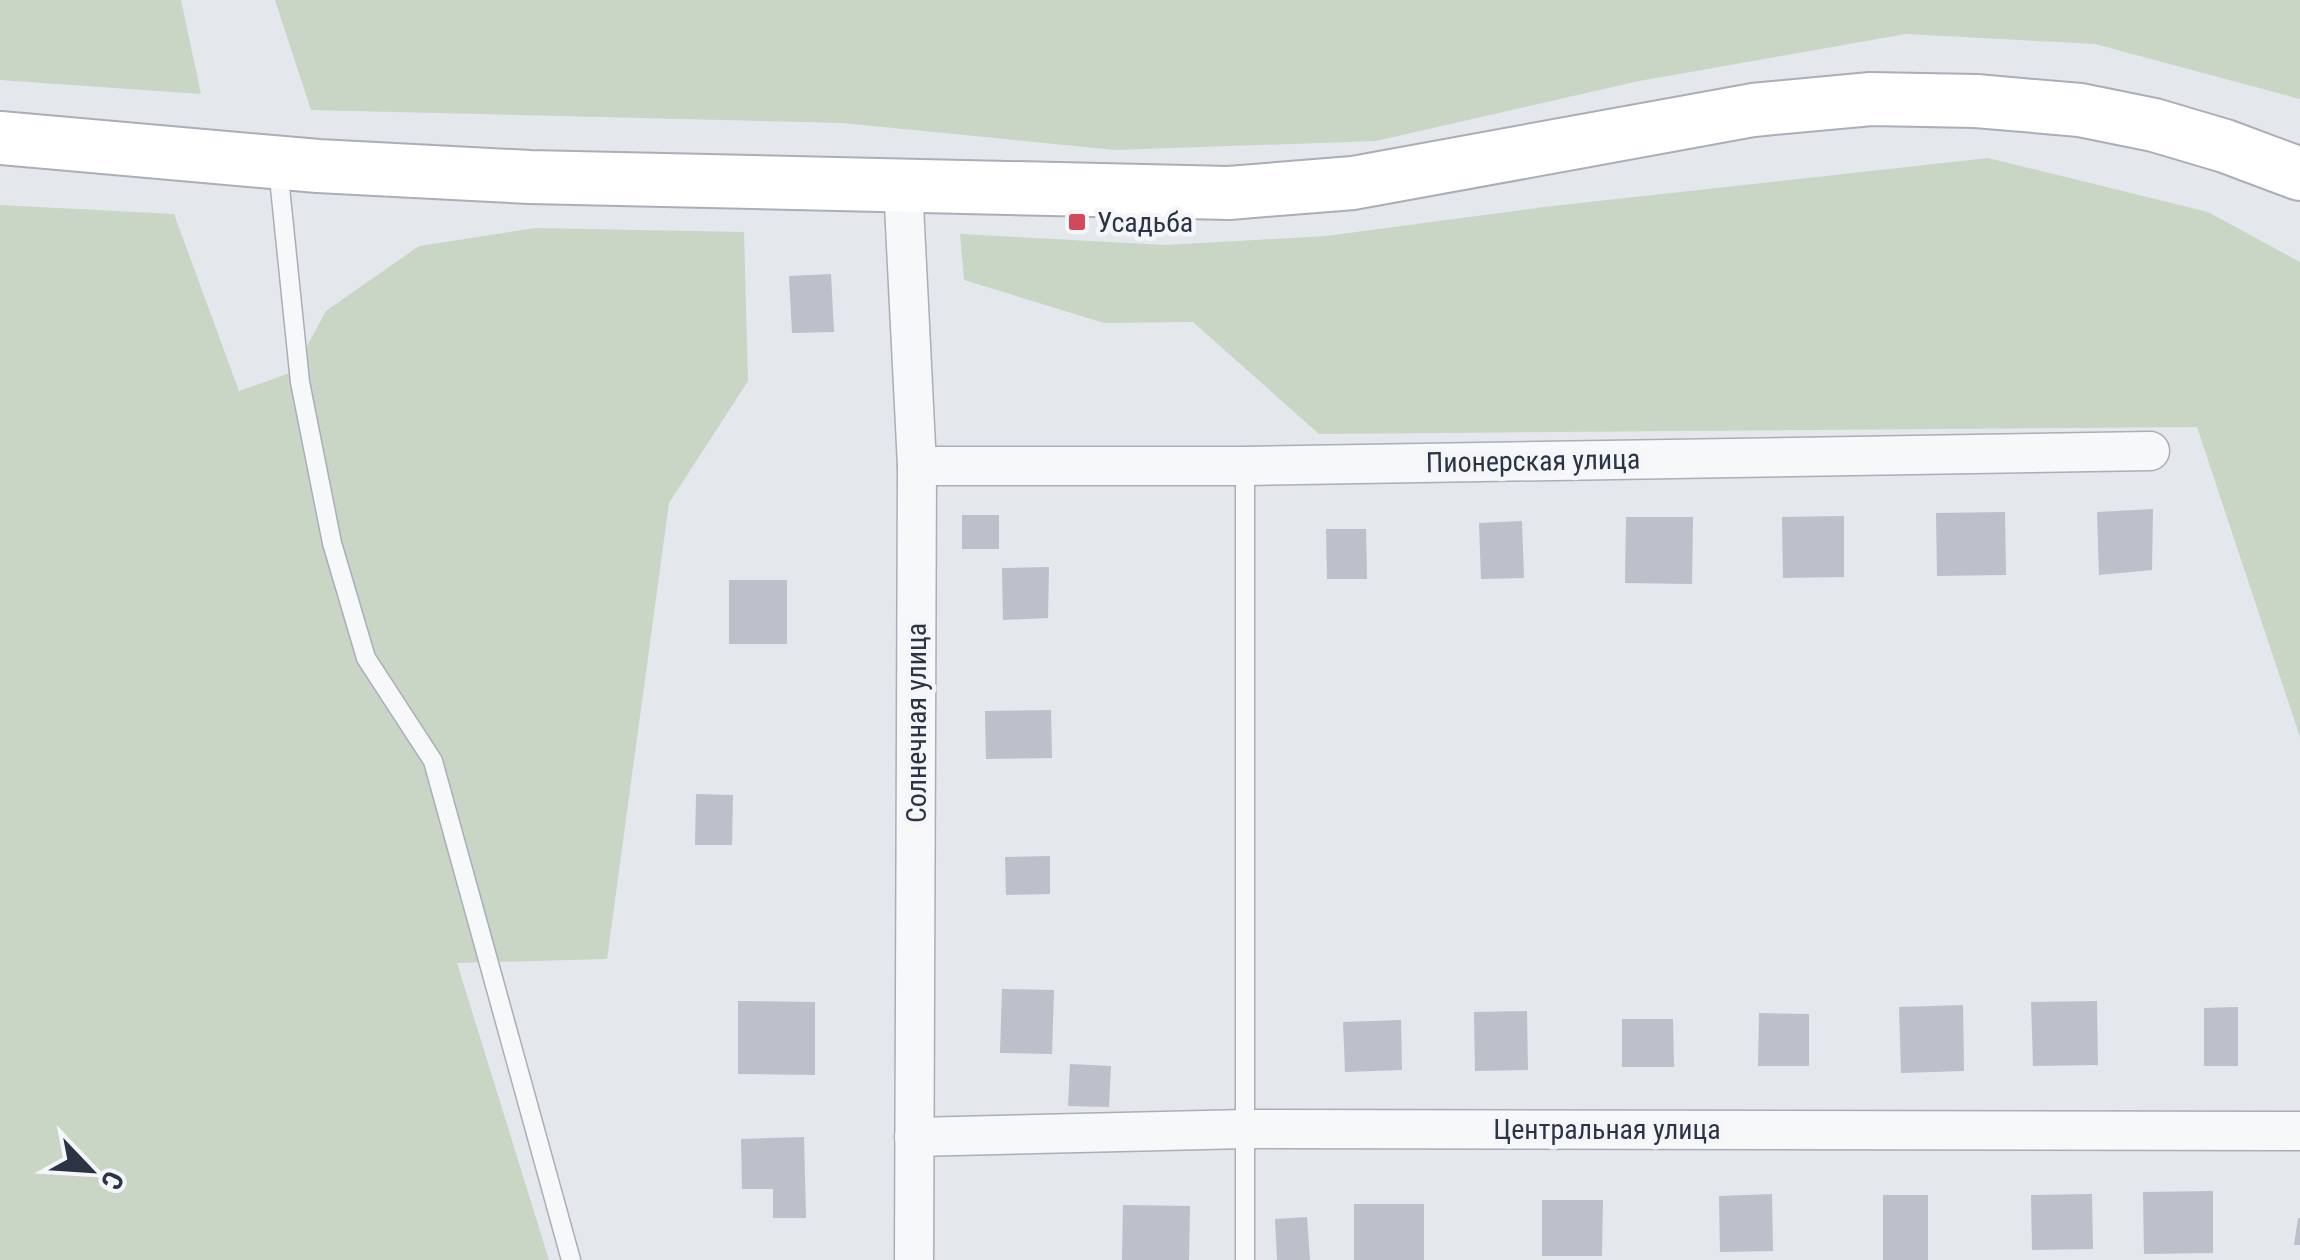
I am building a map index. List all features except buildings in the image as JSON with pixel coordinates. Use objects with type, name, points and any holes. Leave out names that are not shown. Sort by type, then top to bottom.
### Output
[{"type":"main road","points":[[0,138],[278,162],[530,177],[1229,193],[1353,183],[1754,110],[1871,99],[1976,101],[2080,110],[2154,125],[2300,174]]},
{"type":"street","name":"Солнечная улица","points":[[902,186],[917,466],[914,1260]]},
{"type":"street","name":"Пионерская улица","points":[[917,466],[1246,466],[2150,452]]},
{"type":"street","name":"Центральная улица","points":[[914,1137],[1246,1128],[2300,1131]]},
{"type":"lane","points":[[278,162],[300,382],[332,544],[366,658],[433,761],[571,1260]]},
{"type":"lane","points":[[1244,1260],[1246,466]]},
{"type":"green space","points":[[0,0],[181,0],[201,94],[0,80]]},
{"type":"green space","points":[[275,0],[2300,0],[2300,99],[2095,44],[1906,34],[1639,81],[1376,141],[1116,150],[842,123],[311,110]]},
{"type":"green space","points":[[1988,158],[2208,212],[2300,262],[2300,737],[2197,427],[1319,434],[1193,322],[1104,323],[964,280],[960,234],[1165,245],[1326,236],[1544,207]]},
{"type":"green space","points":[[0,205],[174,214],[239,391],[293,372],[326,311],[419,246],[535,228],[744,232],[748,381],[669,503],[607,959],[457,963],[549,1260],[0,1260]]},
{"type":"place","name":"Усадьба","points":[[1077,222]]}]
